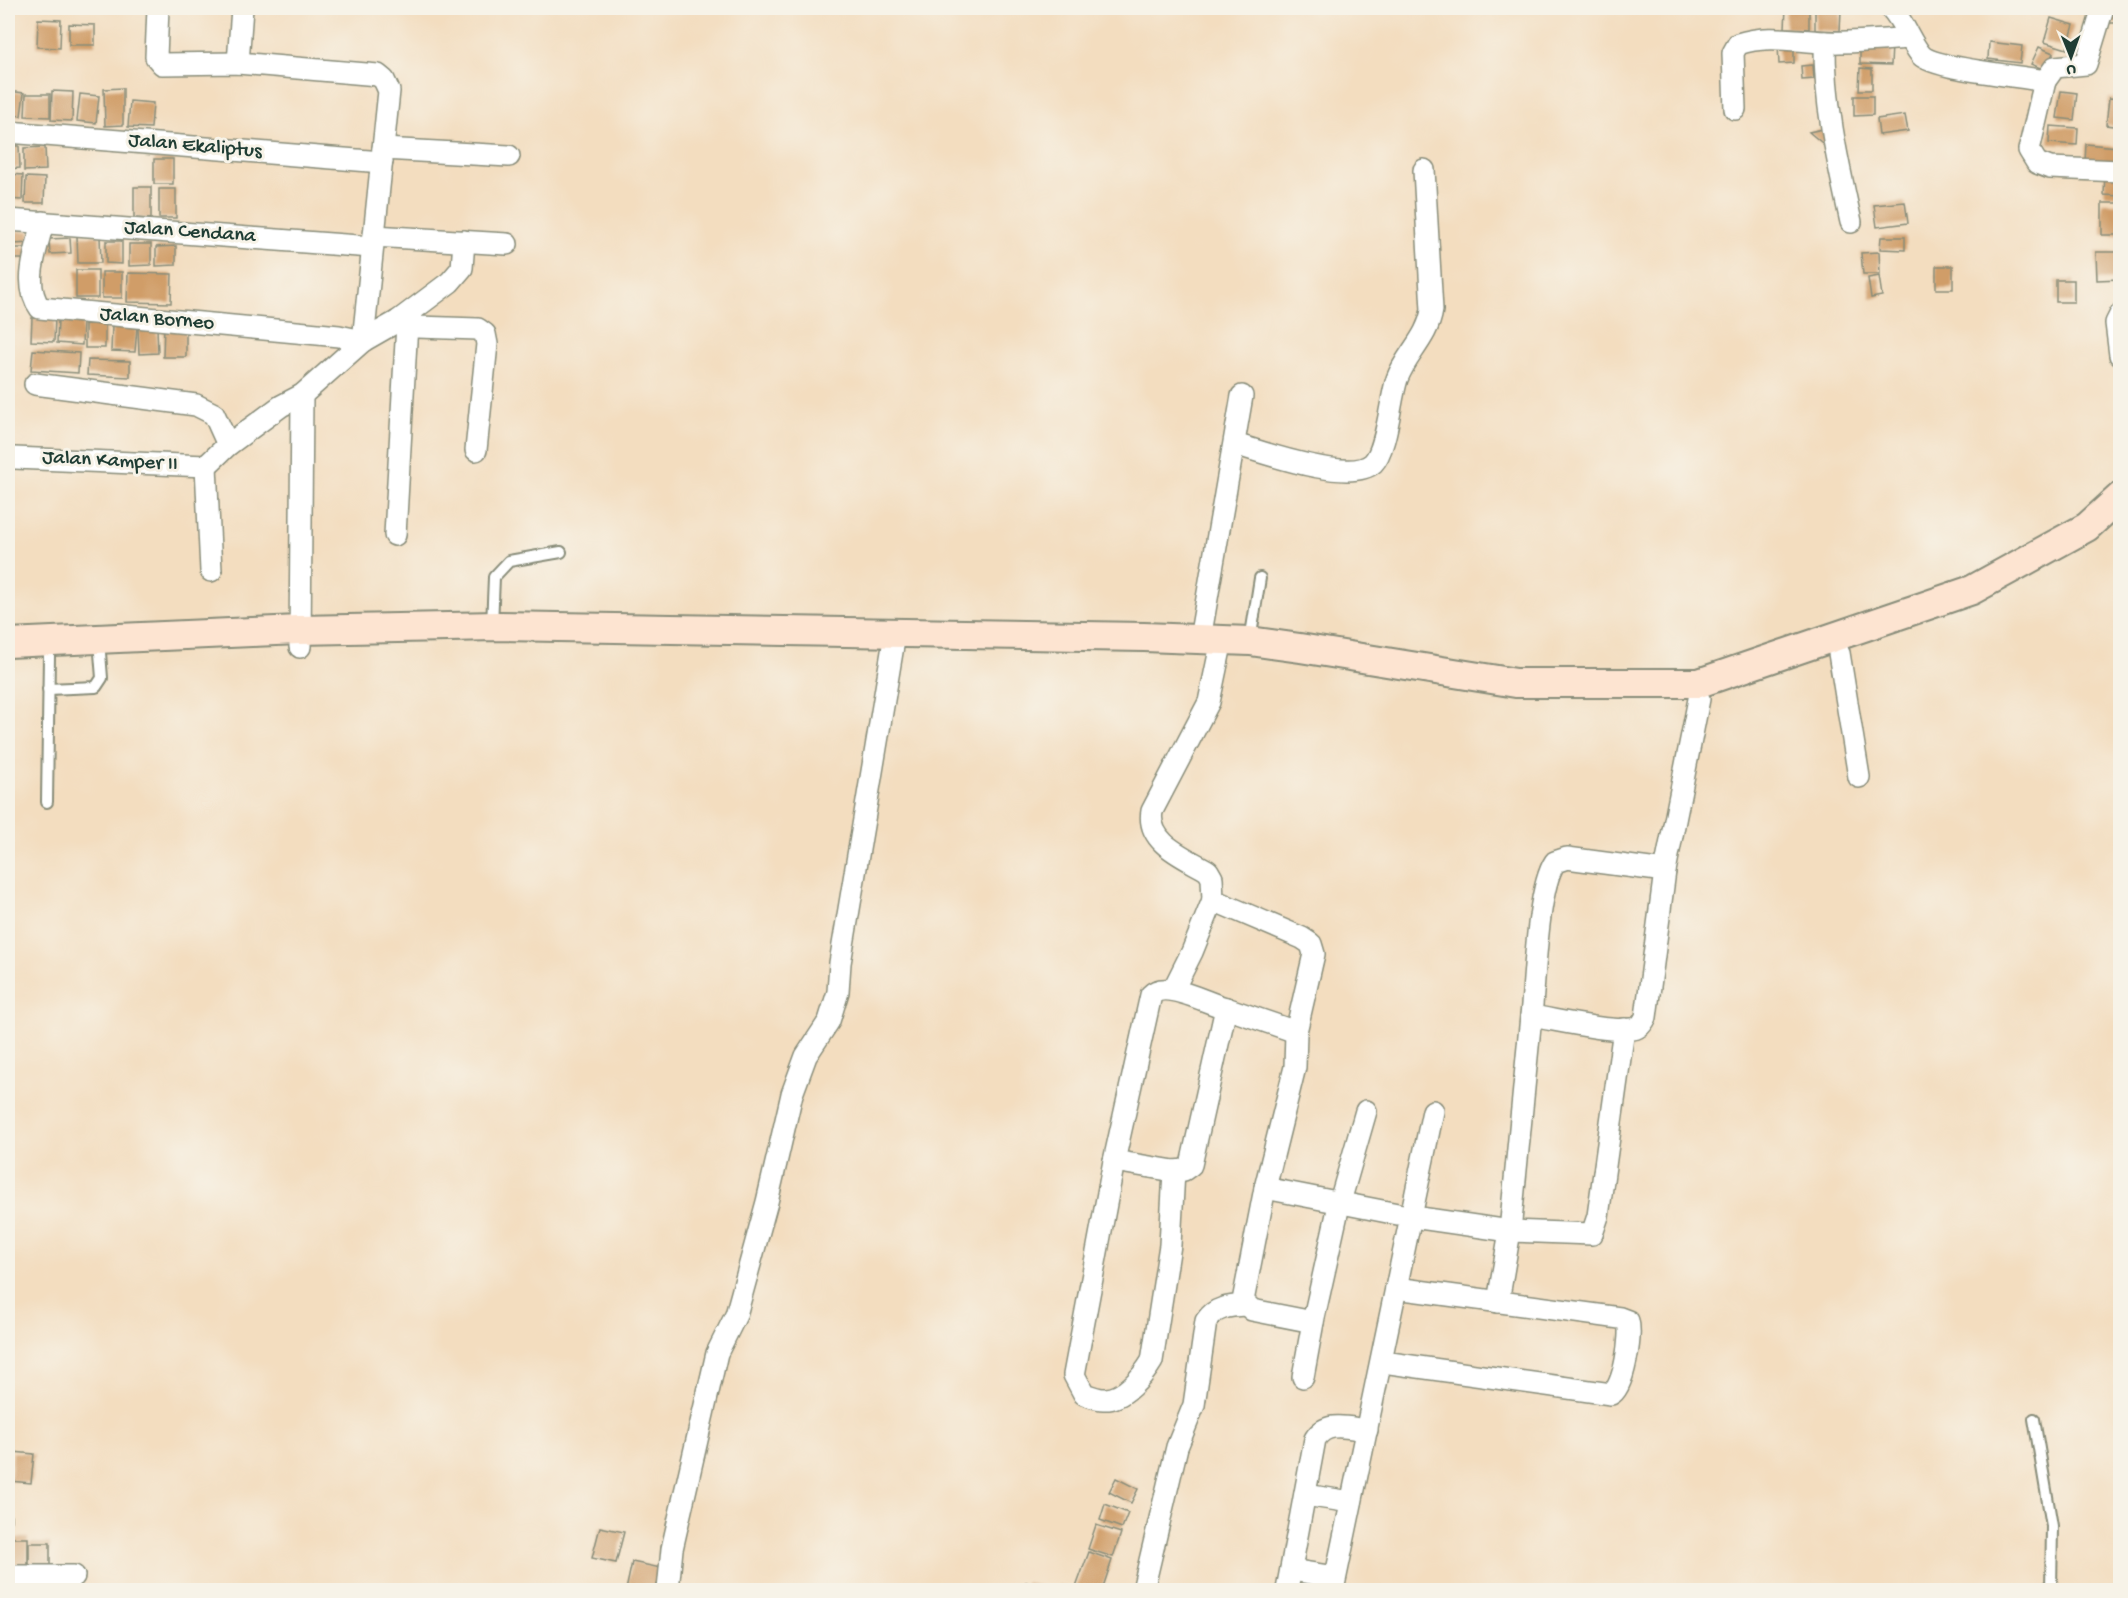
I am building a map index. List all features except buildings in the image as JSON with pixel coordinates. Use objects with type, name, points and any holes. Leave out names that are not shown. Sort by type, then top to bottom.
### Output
[{"type":"street","points":[[158,8],[156,57],[162,64],[238,63],[378,75],[384,80],[389,91],[363,341]]},
{"type":"street","points":[[238,63],[242,8]]},
{"type":"street","points":[[1891,8],[1901,19],[1909,38],[1923,57],[1942,66],[2045,81]]},
{"type":"street","points":[[2103,8],[2086,64],[2055,66],[2045,81],[2029,150],[2037,163],[2050,168],[2121,171]]},
{"type":"street","points":[[1735,109],[1733,53],[1738,44],[1770,37],[1825,42],[1909,38]]},
{"type":"street","points":[[1825,42],[1824,70],[1851,222]]},
{"type":"street","name":"Jalan Ekaliptus","points":[[8,132],[382,155],[508,156]]},
{"type":"street","points":[[1235,444],[1297,463],[1347,470],[1363,468],[1373,463],[1381,449],[1391,396],[1399,375],[1430,323],[1432,310],[1424,170]]},
{"type":"street","name":"Jalan Cendana","points":[[8,220],[373,242],[464,241],[507,244]]},
{"type":"street","name":"Jalan Borneo","points":[[43,222],[31,277],[34,300],[40,308],[339,336],[363,341]]},
{"type":"street","points":[[211,571],[206,466],[228,446],[281,406],[302,394],[363,341],[403,322],[450,282],[462,268],[464,241]]},
{"type":"street","points":[[2121,315],[2116,324],[2121,355]]},
{"type":"street","points":[[403,322],[450,330],[478,329],[485,334],[487,344],[476,450]]},
{"type":"street","points":[[395,535],[403,322]]},
{"type":"street","points":[[35,384],[196,405],[214,414],[228,446]]},
{"type":"street","points":[[299,638],[302,394]]},
{"type":"street","points":[[1173,990],[1192,952],[1213,900],[1212,878],[1208,871],[1164,844],[1152,829],[1150,822],[1152,811],[1209,702],[1223,644],[1235,444],[1242,396]]},
{"type":"street","name":"Jalan Kamper II","points":[[14,458],[206,466]]},
{"type":"street","points":[[8,643],[299,638],[496,642],[755,639],[920,632],[1223,644],[1516,683],[1699,683],[1839,653],[1978,602],[2093,544],[2118,508]]},
{"type":"street","points":[[8,657],[492,627],[893,646],[1144,651],[1223,644],[1253,657],[1473,695],[1518,699],[1699,699],[1972,590],[2118,508]]},
{"type":"street","points":[[668,1590],[672,1549],[717,1353],[736,1315],[767,1203],[792,1095],[806,1056],[829,1022],[838,992],[840,963],[893,646]]},
{"type":"street","points":[[1839,653],[1859,777]]},
{"type":"street","points":[[1531,1016],[1634,1030],[1642,1024],[1646,1017],[1665,871],[1699,699]]},
{"type":"street","points":[[1498,1302],[1509,1231],[1543,896],[1549,870],[1555,862],[1567,858],[1665,871]]},
{"type":"street","points":[[1213,900],[1302,938],[1311,944],[1314,954],[1296,1032],[1295,1067],[1265,1188],[1243,1293],[1245,1305],[1252,1310],[1313,1322]]},
{"type":"street","points":[[1174,1171],[1170,1245],[1152,1361],[1143,1377],[1111,1398],[1103,1399],[1084,1394],[1074,1376],[1114,1161],[1151,995],[1158,990],[1173,990],[1296,1032]]},
{"type":"street","points":[[1114,1161],[1174,1171],[1184,1170],[1191,1165],[1226,1008]]},
{"type":"street","points":[[1265,1188],[1339,1205],[1413,1218],[1509,1231],[1592,1234],[1598,1216],[1624,1029]]},
{"type":"street","points":[[1367,1430],[1332,1426],[1321,1431],[1315,1439],[1289,1580],[1334,1584],[1383,1362],[1433,1110]]},
{"type":"street","points":[[1303,1377],[1339,1205],[1366,1111]]},
{"type":"street","points":[[1383,1362],[1611,1394],[1618,1391],[1631,1332],[1628,1321],[1620,1318],[1396,1288]]},
{"type":"street","points":[[1143,1590],[1177,1447],[1194,1405],[1206,1321],[1210,1314],[1222,1309],[1245,1305]]},
{"type":"street","points":[[1305,1495],[1351,1502]]},
{"type":"street","points":[[8,1576],[74,1576]]},
{"type":"lane","points":[[492,627],[494,577],[509,561],[561,552]]},
{"type":"lane","points":[[1223,644],[1260,578]]},
{"type":"lane","points":[[48,689],[96,687],[102,678],[100,653]]},
{"type":"lane","points":[[47,802],[49,655]]},
{"type":"lane","points":[[2034,1419],[2052,1526],[2052,1590]]}]
